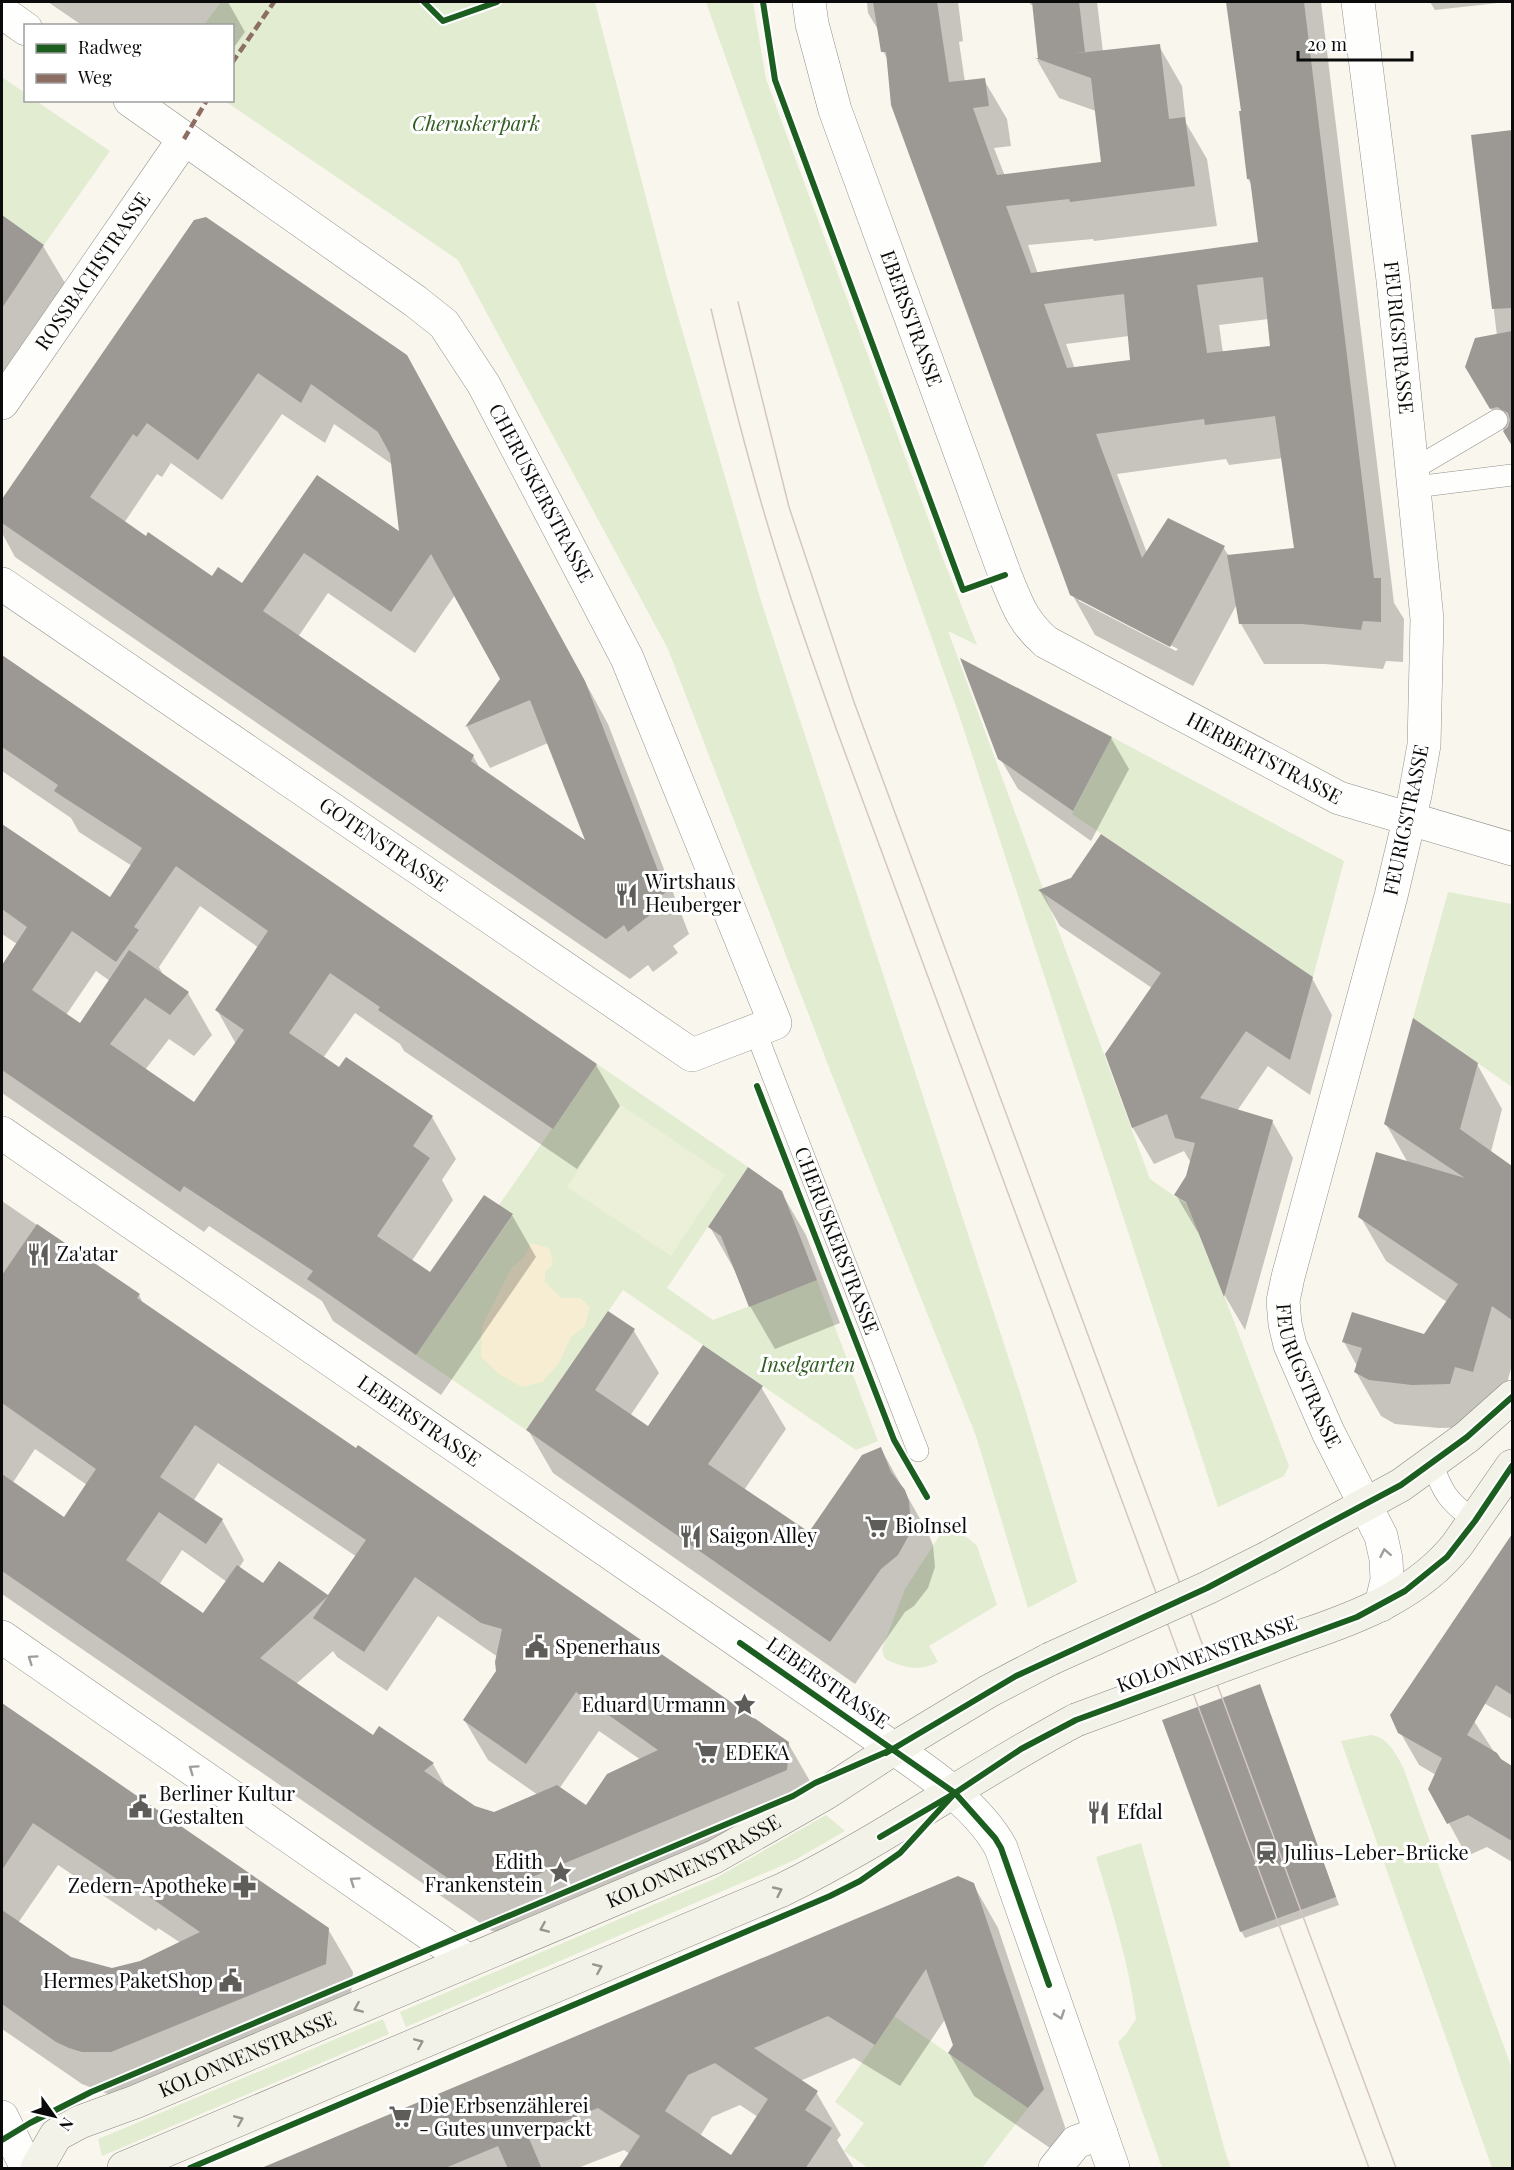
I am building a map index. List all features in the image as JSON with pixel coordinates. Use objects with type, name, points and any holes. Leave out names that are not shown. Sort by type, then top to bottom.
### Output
[{"type":"main road","name":"KOLONNENSTRASSE","points":[[38,2169],[56,2135],[80,2122],[135,2102],[714,1857],[826,1793],[989,1691],[1050,1659],[1207,1588],[1269,1557],[1401,1485],[1467,1437],[1512,1397]]},
{"type":"main road","name":"KOLONNENSTRASSE","points":[[124,2169],[160,2161],[782,1890],[822,1870],[955,1792],[1014,1753],[1076,1720],[1357,1617],[1381,1605],[1405,1591],[1447,1557],[1475,1521],[1512,1466]]},
{"type":"street","name":"EBERSSTRASSE","points":[[809,2],[812,24],[835,110],[1005,575],[1020,613],[1031,629]]},
{"type":"street","name":"FEURIGSTRASSE","points":[[1358,2],[1393,280],[1414,478],[1427,631],[1424,745],[1409,820],[1283,1301],[1290,1345],[1328,1432],[1381,1536],[1388,1580],[1381,1605]]},
{"type":"street","points":[[2,12],[24,27]]},
{"type":"street","name":"CHERUSKERSTRASSE","points":[[133,102],[416,301],[444,324],[484,385],[627,658],[765,1027]]},
{"type":"street","name":"ROSSBACHSTRASSE","points":[[2,402],[184,139]]},
{"type":"street","name":"GOTENSTRASSE","points":[[2,584],[692,1055],[765,1027]]},
{"type":"street","name":"HERBERTSTRASSE","points":[[1031,629],[1046,642],[1339,798],[1512,849]]},
{"type":"street","name":"LEBERSTRASSE","points":[[2,1133],[955,1792],[1001,1848],[1113,2169]]},
{"type":"street","points":[[2,1637],[466,1960]]},
{"type":"street","points":[[2,2116],[27,2169]]},
{"type":"street","points":[[1055,2169],[1076,2142],[1101,2133]]},
{"type":"lane","points":[[1414,478],[1497,420]]},
{"type":"lane","points":[[1414,478],[1512,475]]},
{"type":"lane","name":"CHERUSKERSTRASSE","points":[[765,1027],[918,1451]]},
{"type":"lane","points":[[1432,1463],[1441,1488],[1453,1504],[1475,1521]]},
{"type":"green space","name":"Cheruskerpark","points":[[221,2],[595,2],[667,278],[762,604],[1023,1402],[1077,1582],[1028,1608],[976,1436],[830,1070],[668,649],[458,260],[226,102],[234,102],[234,24],[205,24]]},
{"type":"green space","points":[[706,2],[753,2],[766,79],[940,551],[977,645],[948,631],[1150,1179],[1186,1204],[1227,1303],[1289,1466],[1284,1476],[1218,1507],[959,715]]},
{"type":"green space","points":[[2,77],[24,92],[24,102],[37,102],[110,151],[44,245],[2,215]]},
{"type":"green space","points":[[1112,737],[1344,861],[1313,977],[1072,814]]},
{"type":"green space","points":[[1448,892],[1512,904],[1512,1087],[1413,1018]]},
{"type":"green space","name":"Inselgarten","points":[[597,1064],[748,1167],[667,1288],[713,1320],[817,1280],[878,1441],[856,1450],[623,1290],[526,1430],[416,1355],[513,1215],[499,1205]]},
{"type":"green space","points":[[621,1105],[725,1175],[671,1256],[567,1187]]},
{"type":"green space","points":[[950,1529],[968,1538],[977,1546],[997,1605],[929,1646],[938,1662],[925,1667],[912,1668],[887,1660],[882,1649],[905,1589],[940,1535]]},
{"type":"green space","points":[[1371,1735],[1387,1743],[1403,1767],[1512,2069],[1512,2168],[1492,2168],[1341,1741]]},
{"type":"green space","points":[[826,1815],[845,1831],[795,1860],[406,2027],[400,2012],[714,1879]]},
{"type":"green space","points":[[1141,1843],[1231,2168],[1162,2168],[1118,2042],[1136,2019],[1124,1957],[1096,1857]]},
{"type":"green space","points":[[894,2016],[1028,2108],[982,2168],[868,2168],[844,2151],[864,2123],[835,2102]]},
{"type":"green space","points":[[383,2019],[389,2034],[102,2156],[98,2139]]},
{"type":"sand","points":[[531,1243],[549,1248],[553,1264],[545,1272],[545,1282],[561,1298],[580,1298],[590,1307],[585,1326],[571,1337],[559,1363],[542,1382],[522,1387],[499,1374],[481,1357],[482,1326],[511,1269],[525,1256]]},
{"type":"building","points":[[873,2],[937,2],[949,82],[985,78],[989,106],[973,108],[997,175],[1101,162],[1091,78],[1035,58],[1038,58],[1032,2],[1079,2],[1085,52],[1069,54],[1160,44],[1169,119],[1185,117],[1195,186],[1070,202],[1069,199],[1006,206],[1031,273],[1258,242],[1250,179],[1247,179],[1239,111],[1241,111],[1226,2],[1304,2],[1374,578],[1381,578],[1381,622],[1363,621],[1361,630],[1302,624],[1239,624],[1227,555],[1294,548],[1275,416],[1205,425],[1204,419],[1096,434],[1142,558],[1168,518],[1225,546],[1170,647],[1070,595],[891,105],[886,52],[881,52]],"holes":[[[1263,277],[1270,346],[1207,353],[1197,285]],[[1124,294],[1130,360],[1067,368],[1044,304]]]},
{"type":"building","points":[[1512,130],[1512,308],[1492,309],[1471,135]]},
{"type":"building","points":[[2,215],[44,245],[2,308]]},
{"type":"building","points":[[206,217],[407,355],[585,681],[631,800],[666,892],[650,904],[655,911],[628,932],[624,925],[606,939],[2,523],[2,499],[194,220]],"holes":[[[258,373],[301,403],[311,384],[378,432],[390,454],[399,531],[317,475],[242,583],[218,567],[212,576],[148,532],[146,536],[90,497],[133,434],[137,437],[147,423],[198,460]],[[304,553],[391,612],[431,554],[500,679],[465,727],[530,700],[585,840],[471,761],[474,755],[263,611]]]},
{"type":"building","points":[[1512,331],[1512,446],[1503,431],[1508,427],[1510,420],[1508,413],[1497,407],[1490,409],[1465,367],[1475,338]]},
{"type":"building","points":[[2,655],[597,1064],[553,1129],[378,1010],[380,1007],[330,973],[289,1033],[339,1067],[346,1057],[433,1116],[413,1146],[430,1158],[377,1236],[430,1272],[484,1195],[513,1214],[416,1355],[307,1279],[313,1271],[184,1186],[180,1192],[2,1070],[2,965],[27,927],[2,909],[2,824],[110,897],[142,848],[54,791],[58,785],[2,747]],"holes":[[[176,866],[268,931],[215,1010],[244,1030],[194,1102],[110,1044],[145,998],[170,1015],[189,992],[129,950],[80,1023],[32,990],[72,931],[116,962],[139,930],[134,927]]]},
{"type":"building","points":[[960,658],[1112,737],[1073,811],[998,759]]},
{"type":"building","points":[[1101,834],[1313,977],[1290,1060],[1246,1031],[1200,1098],[1273,1120],[1224,1297],[1186,1202],[1174,1195],[1186,1176],[1195,1143],[1175,1138],[1167,1114],[1132,1128],[1105,1054],[1161,973],[1038,890],[1071,878]]},
{"type":"building","points":[[1413,1018],[1478,1063],[1460,1129],[1512,1166],[1512,1320],[1492,1306],[1473,1372],[1455,1367],[1450,1384],[1412,1385],[1369,1380],[1354,1372],[1362,1348],[1342,1342],[1352,1312],[1424,1334],[1458,1284],[1358,1217],[1376,1152],[1465,1178],[1384,1124]]},
{"type":"building","points":[[748,1167],[782,1191],[817,1280],[749,1307],[721,1236],[708,1227]]},
{"type":"building","points":[[37,1224],[140,1294],[137,1298],[356,1448],[358,1445],[789,1742],[787,1770],[491,1894],[468,1892],[2,1571],[2,1474],[64,1517],[96,1469],[2,1403],[2,1275]],"holes":[[[195,1425],[366,1540],[328,1595],[279,1561],[263,1583],[237,1565],[203,1613],[126,1560],[159,1512],[206,1544],[223,1519],[160,1477]],[[415,1577],[481,1623],[502,1629],[495,1662],[496,1671],[463,1720],[526,1764],[576,1692],[658,1750],[607,1774],[586,1805],[557,1785],[494,1812],[475,1806],[424,1771],[434,1763],[379,1726],[373,1735],[260,1658],[328,1596],[313,1618],[364,1652]]]},
{"type":"building","points":[[608,1311],[635,1329],[595,1390],[648,1426],[703,1345],[763,1386],[708,1464],[809,1532],[862,1455],[881,1447],[891,1472],[905,1490],[909,1501],[911,1524],[909,1535],[898,1555],[881,1569],[830,1642],[526,1430]]},
{"type":"building","points":[[1512,1534],[1512,1695],[1496,1685],[1467,1735],[1497,1753],[1501,1759],[1512,1766],[1512,1841],[1468,1815],[1447,1824],[1428,1789],[1442,1758],[1398,1733],[1390,1715]]},
{"type":"building","points":[[1260,1684],[1336,1897],[1240,1932],[1162,1720]]},
{"type":"building","points":[[2,1703],[329,1928],[326,1964],[111,2052],[82,2052],[69,2048],[56,2042],[2,2004],[2,1910],[71,1957],[112,1968],[140,1961],[200,1932],[134,1886],[132,1889],[33,1823],[2,1870]]},
{"type":"building","points":[[958,1876],[974,1883],[1044,2089],[1028,2108],[948,2053],[953,2045],[926,1969],[875,2045],[828,2016],[754,2048],[818,2091],[805,2110],[832,2128],[805,2169],[618,2169],[640,2136],[598,2108],[528,2136],[542,2169],[508,2169],[498,2146],[443,2169],[259,2169]],"holes":[[[715,2063],[768,2099],[731,2155],[665,2111],[688,2075]]]},
{"type":"tram line","points":[[738,302],[789,507],[854,702],[1396,2168]]},
{"type":"tram line","points":[[711,309],[736,413],[775,549],[837,731],[1369,2168]]},
{"type":"marked path","points":[[234,60],[274,2]]},
{"type":"marked path","points":[[184,139],[206,102]]},
{"type":"cycle path","points":[[424,2],[443,21],[497,2]]},
{"type":"cycle path","points":[[763,2],[775,80],[963,590],[1005,575]]},
{"type":"cycle path","points":[[757,1086],[894,1440],[927,1497]]},
{"type":"cycle path","points":[[886,1753],[1016,1676],[1207,1588],[1401,1485],[1467,1437],[1512,1397]]},
{"type":"cycle path","points":[[880,1837],[955,1793],[1021,1749],[1076,1720],[1357,1617],[1405,1591],[1447,1557],[1475,1521],[1512,1466]]},
{"type":"cycle path","points":[[740,1643],[955,1793],[995,1838],[1001,1848],[1049,1985]]},
{"type":"cycle path","points":[[2,2140],[91,2092],[793,1796],[815,1783],[893,1749]]},
{"type":"cycle path","points":[[190,2168],[830,1896],[860,1881],[900,1853],[955,1793]]},
{"type":"place","name":"Wirtshaus Heuberger","points":[[627,894]]},
{"type":"place","name":"Za'atar","points":[[39,1254]]},
{"type":"place","name":"BioInsel","points":[[877,1526]]},
{"type":"place","name":"Saigon Alley","points":[[691,1536]]},
{"type":"place","name":"Spenerhaus","points":[[537,1647]]},
{"type":"place","name":"Eduard Urmann","points":[[744,1705]]},
{"type":"place","name":"EDEKA","points":[[707,1753]]},
{"type":"place","name":"Berliner Kultur Gestalten","points":[[141,1806]]},
{"type":"place","name":"Efdal","points":[[1099,1812]]},
{"type":"place","name":"Julius-Leber-Brücke","points":[[1266,1853]]},
{"type":"place","name":"Edith Frankenstein","points":[[561,1873]]},
{"type":"place","name":"Zedern-Apotheke","points":[[245,1886]]},
{"type":"place","name":"Hermes PaketShop","points":[[231,1981]]},
{"type":"place","name":"Die Erbsenzählerei - Gutes unverpackt","points":[[401,2117]]}]
